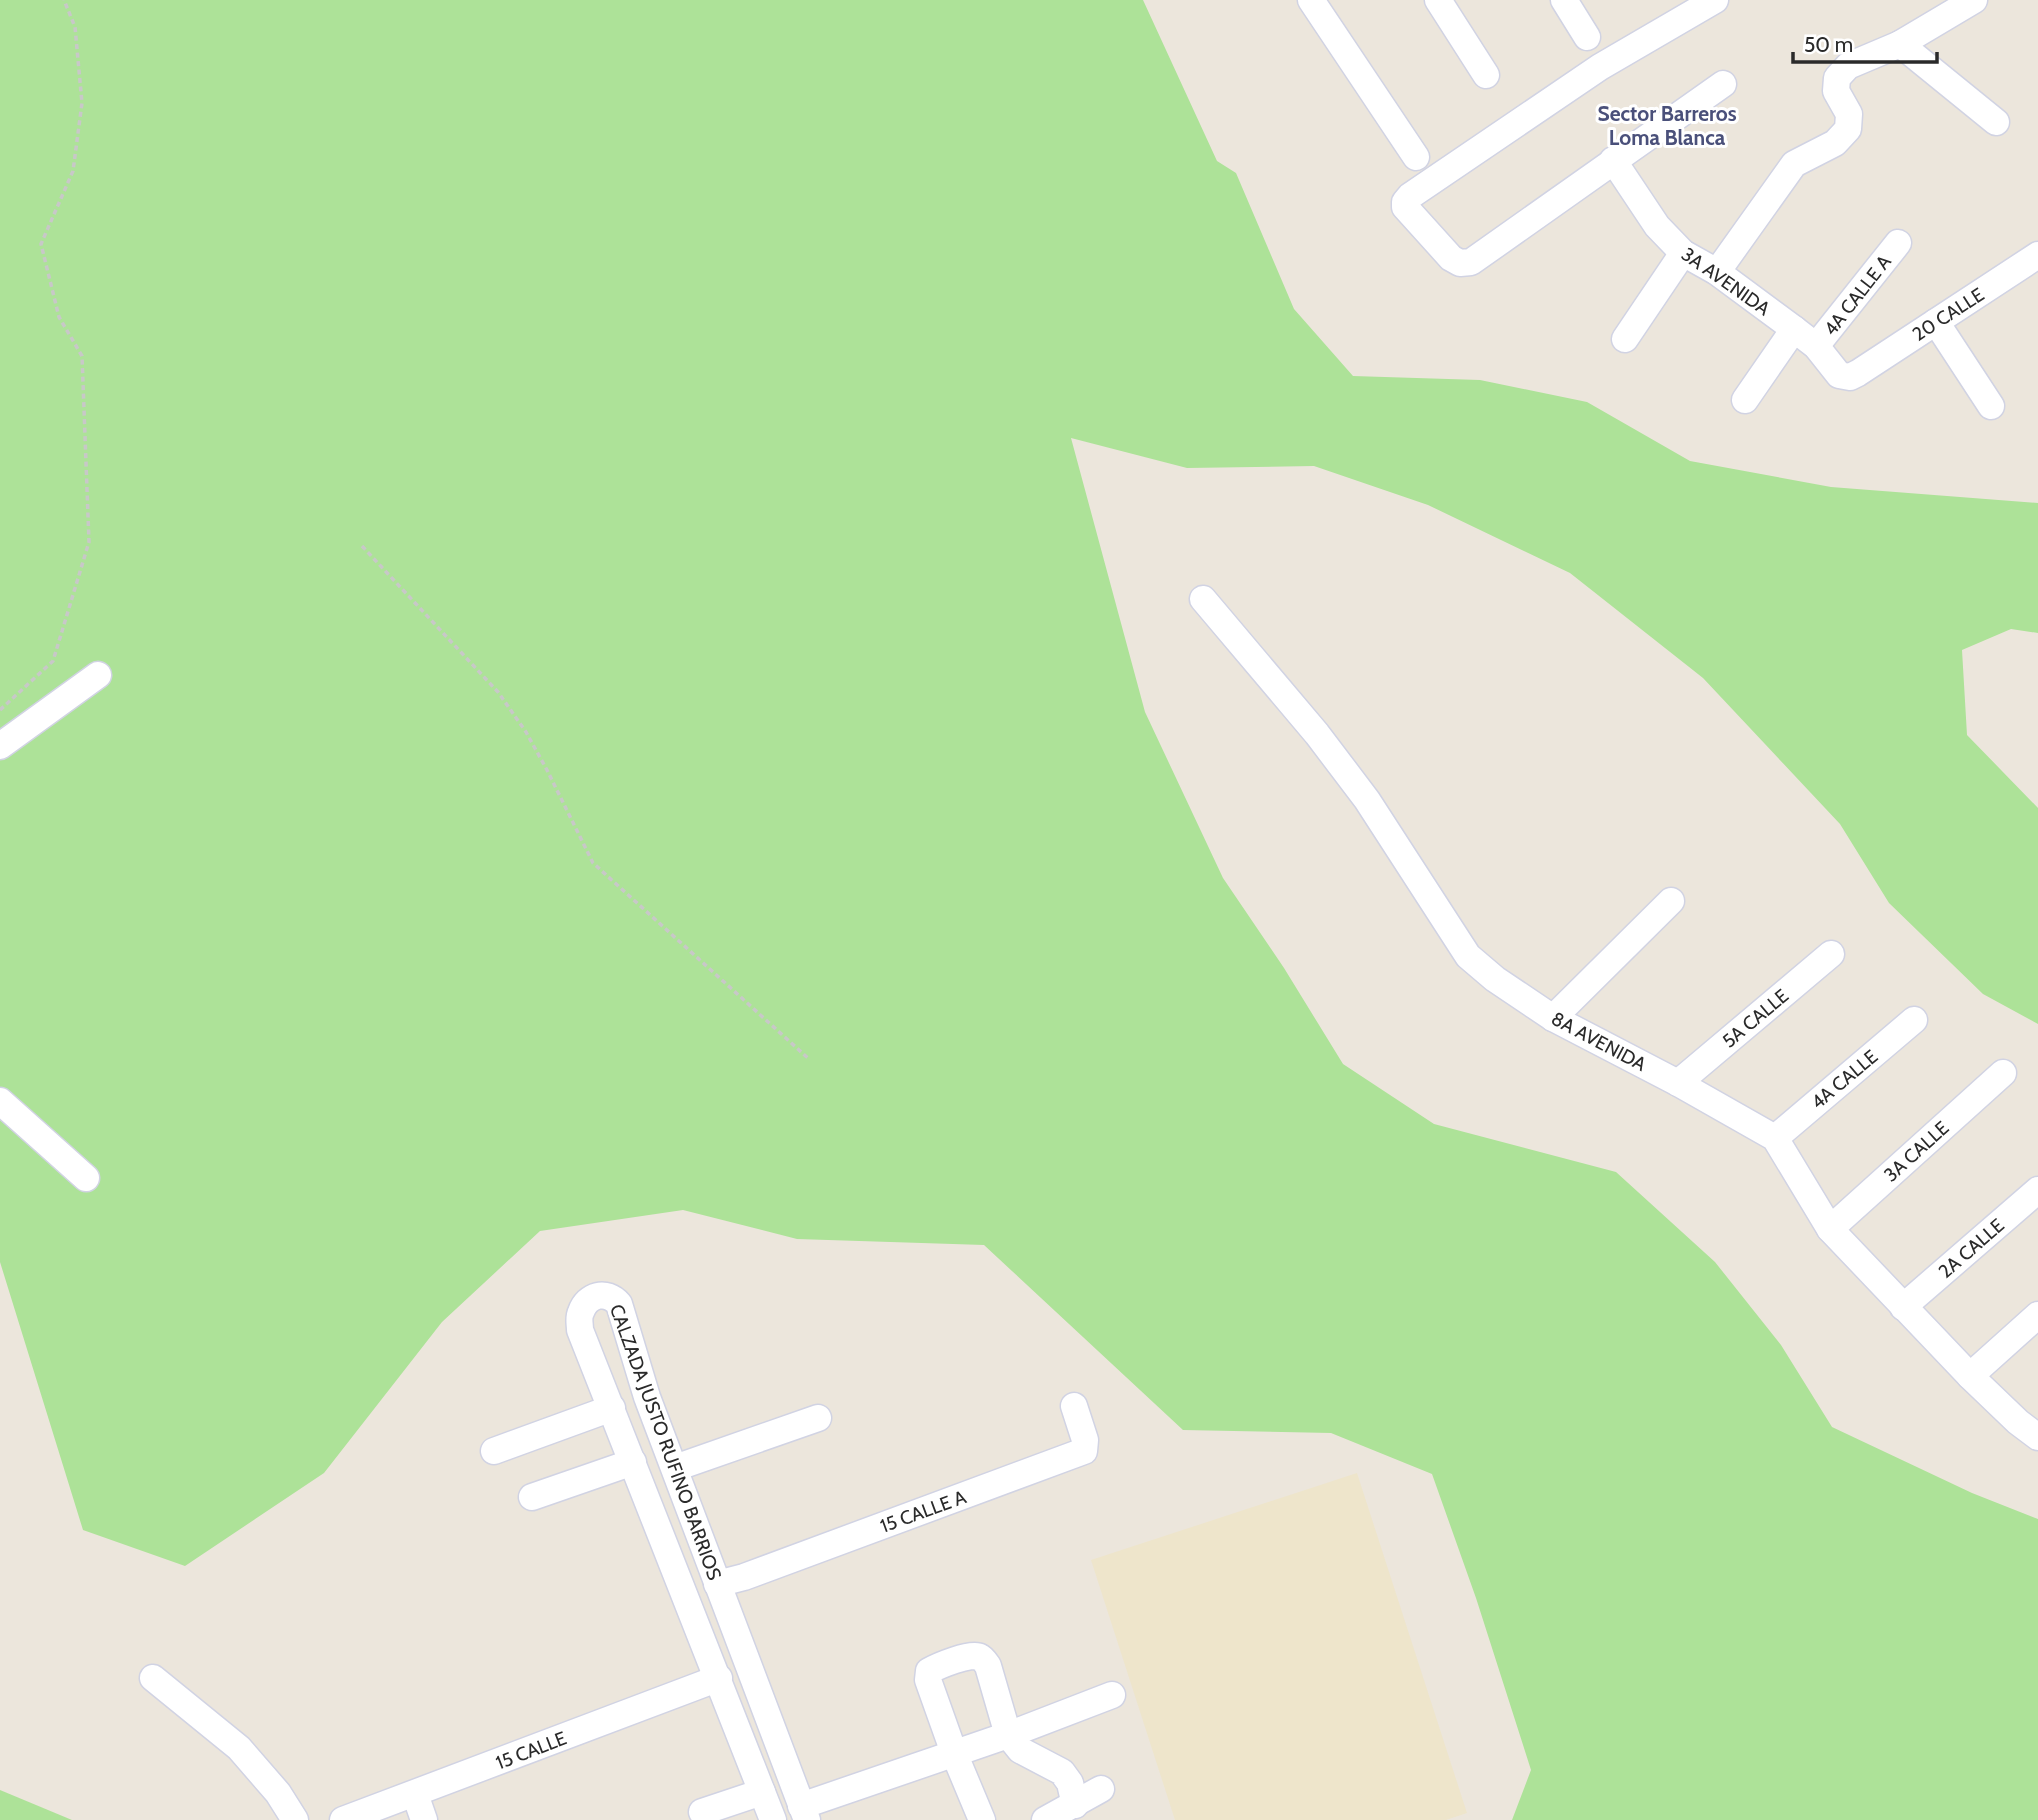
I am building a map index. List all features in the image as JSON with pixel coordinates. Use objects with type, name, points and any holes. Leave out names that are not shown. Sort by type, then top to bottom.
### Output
[{"type":"street","points":[[1311,0],[1416,157]]},
{"type":"street","points":[[1438,0],[1486,75]]},
{"type":"street","points":[[1564,0],[1587,37]]},
{"type":"street","points":[[1715,0],[1601,66],[1410,196],[1405,207],[1451,258],[1460,263],[1471,262],[1723,84]]},
{"type":"street","points":[[1717,272],[1794,164],[1835,143],[1848,129],[1849,114],[1836,91],[1837,78],[1848,66],[1900,44],[1974,0]]},
{"type":"street","points":[[1900,44],[1996,122]]},
{"type":"street","name":"3A AVENIDA","points":[[1613,160],[1657,226],[1683,253],[1717,272],[1816,346],[1839,375],[1850,377],[1858,373]]},
{"type":"street","name":"4A CALLE A","points":[[1816,346],[1898,243]]},
{"type":"street","points":[[1625,339],[1683,253]]},
{"type":"street","name":"20 CALLE","points":[[1858,373],[1936,322],[2034,267]]},
{"type":"street","points":[[1936,322],[1991,406]]},
{"type":"street","name":"4A CALLE A","points":[[1745,400],[1794,329]]},
{"type":"street","name":"8A AVENIDA","points":[[1203,599],[1317,734],[1367,800],[1468,956],[1495,979],[1553,1018],[1678,1083],[1774,1138],[1829,1229],[1970,1376],[2018,1422],[2038,1437]]},
{"type":"street","points":[[0,746],[98,675]]},
{"type":"street","points":[[1553,1018],[1671,901]]},
{"type":"street","name":"5A CALLE","points":[[1678,1083],[1831,954]]},
{"type":"street","name":"4A CALLE","points":[[1774,1138],[1914,1020]]},
{"type":"street","name":"3A CALLE","points":[[1829,1229],[2003,1073]]},
{"type":"street","points":[[0,1101],[86,1178]]},
{"type":"street","name":"2A CALLE","points":[[1903,1307],[2038,1190]]},
{"type":"street","name":"CALZADA JUSTO RUFINO BARRIOS","points":[[773,1820],[580,1330],[579,1318],[582,1309],[589,1300],[605,1294],[612,1296],[619,1304],[647,1397],[804,1813]]},
{"type":"street","points":[[1970,1376],[2038,1315]]},
{"type":"street","name":"15 CALLE A","points":[[718,1584],[744,1577],[1084,1451],[1085,1440],[1074,1406]]},
{"type":"street","points":[[494,1451],[612,1408]]},
{"type":"street","points":[[675,1468],[818,1418]]},
{"type":"street","points":[[532,1497],[633,1462]]},
{"type":"street","points":[[656,1522],[690,1508]]},
{"type":"street","points":[[982,1820],[928,1680],[929,1671],[972,1655],[982,1657],[988,1666],[1008,1735],[1020,1750],[1062,1772],[1070,1783],[1074,1805]]},
{"type":"street","points":[[153,1678],[239,1748],[278,1793],[295,1820]]},
{"type":"street","name":"15 CALLE","points":[[343,1820],[719,1678]]},
{"type":"street","points":[[804,1813],[954,1753],[1112,1695]]},
{"type":"street","points":[[1045,1820],[1101,1789]]},
{"type":"street","points":[[702,1812],[762,1792]]},
{"type":"street","points":[[415,1794],[424,1820]]},
{"type":"path","points":[[0,710],[53,660],[89,542],[82,356],[59,317],[41,244],[73,171],[82,103],[75,27],[64,0]]},
{"type":"path","points":[[362,546],[498,692],[526,732],[593,863],[810,1060]]},
{"type":"shaded area","points":[[1357,1473],[1467,1813],[1446,1820],[1175,1820],[1091,1560]]},
{"type":"green space","points":[[0,0],[1143,0],[1217,161],[1236,173],[1294,309],[1353,376],[1480,380],[1587,402],[1690,461],[1831,487],[2038,503],[2038,633],[2011,629],[1962,650],[1967,735],[2038,808],[2038,1024],[1983,994],[1889,903],[1840,824],[1703,678],[1570,573],[1428,505],[1314,466],[1187,468],[1071,438],[1145,712],[1223,878],[1284,968],[1343,1064],[1434,1124],[1616,1172],[1715,1262],[1781,1345],[1832,1427],[1972,1493],[2038,1519],[2038,1820],[1512,1820],[1531,1770],[1476,1598],[1432,1474],[1331,1433],[1183,1430],[984,1245],[797,1239],[683,1210],[540,1231],[442,1322],[324,1473],[185,1566],[83,1530],[0,1262]]},
{"type":"green space","points":[[0,1790],[72,1820],[0,1820]]},
{"type":"district","name":"Sector Barreros Loma Blanca","points":[[1667,126]]}]
